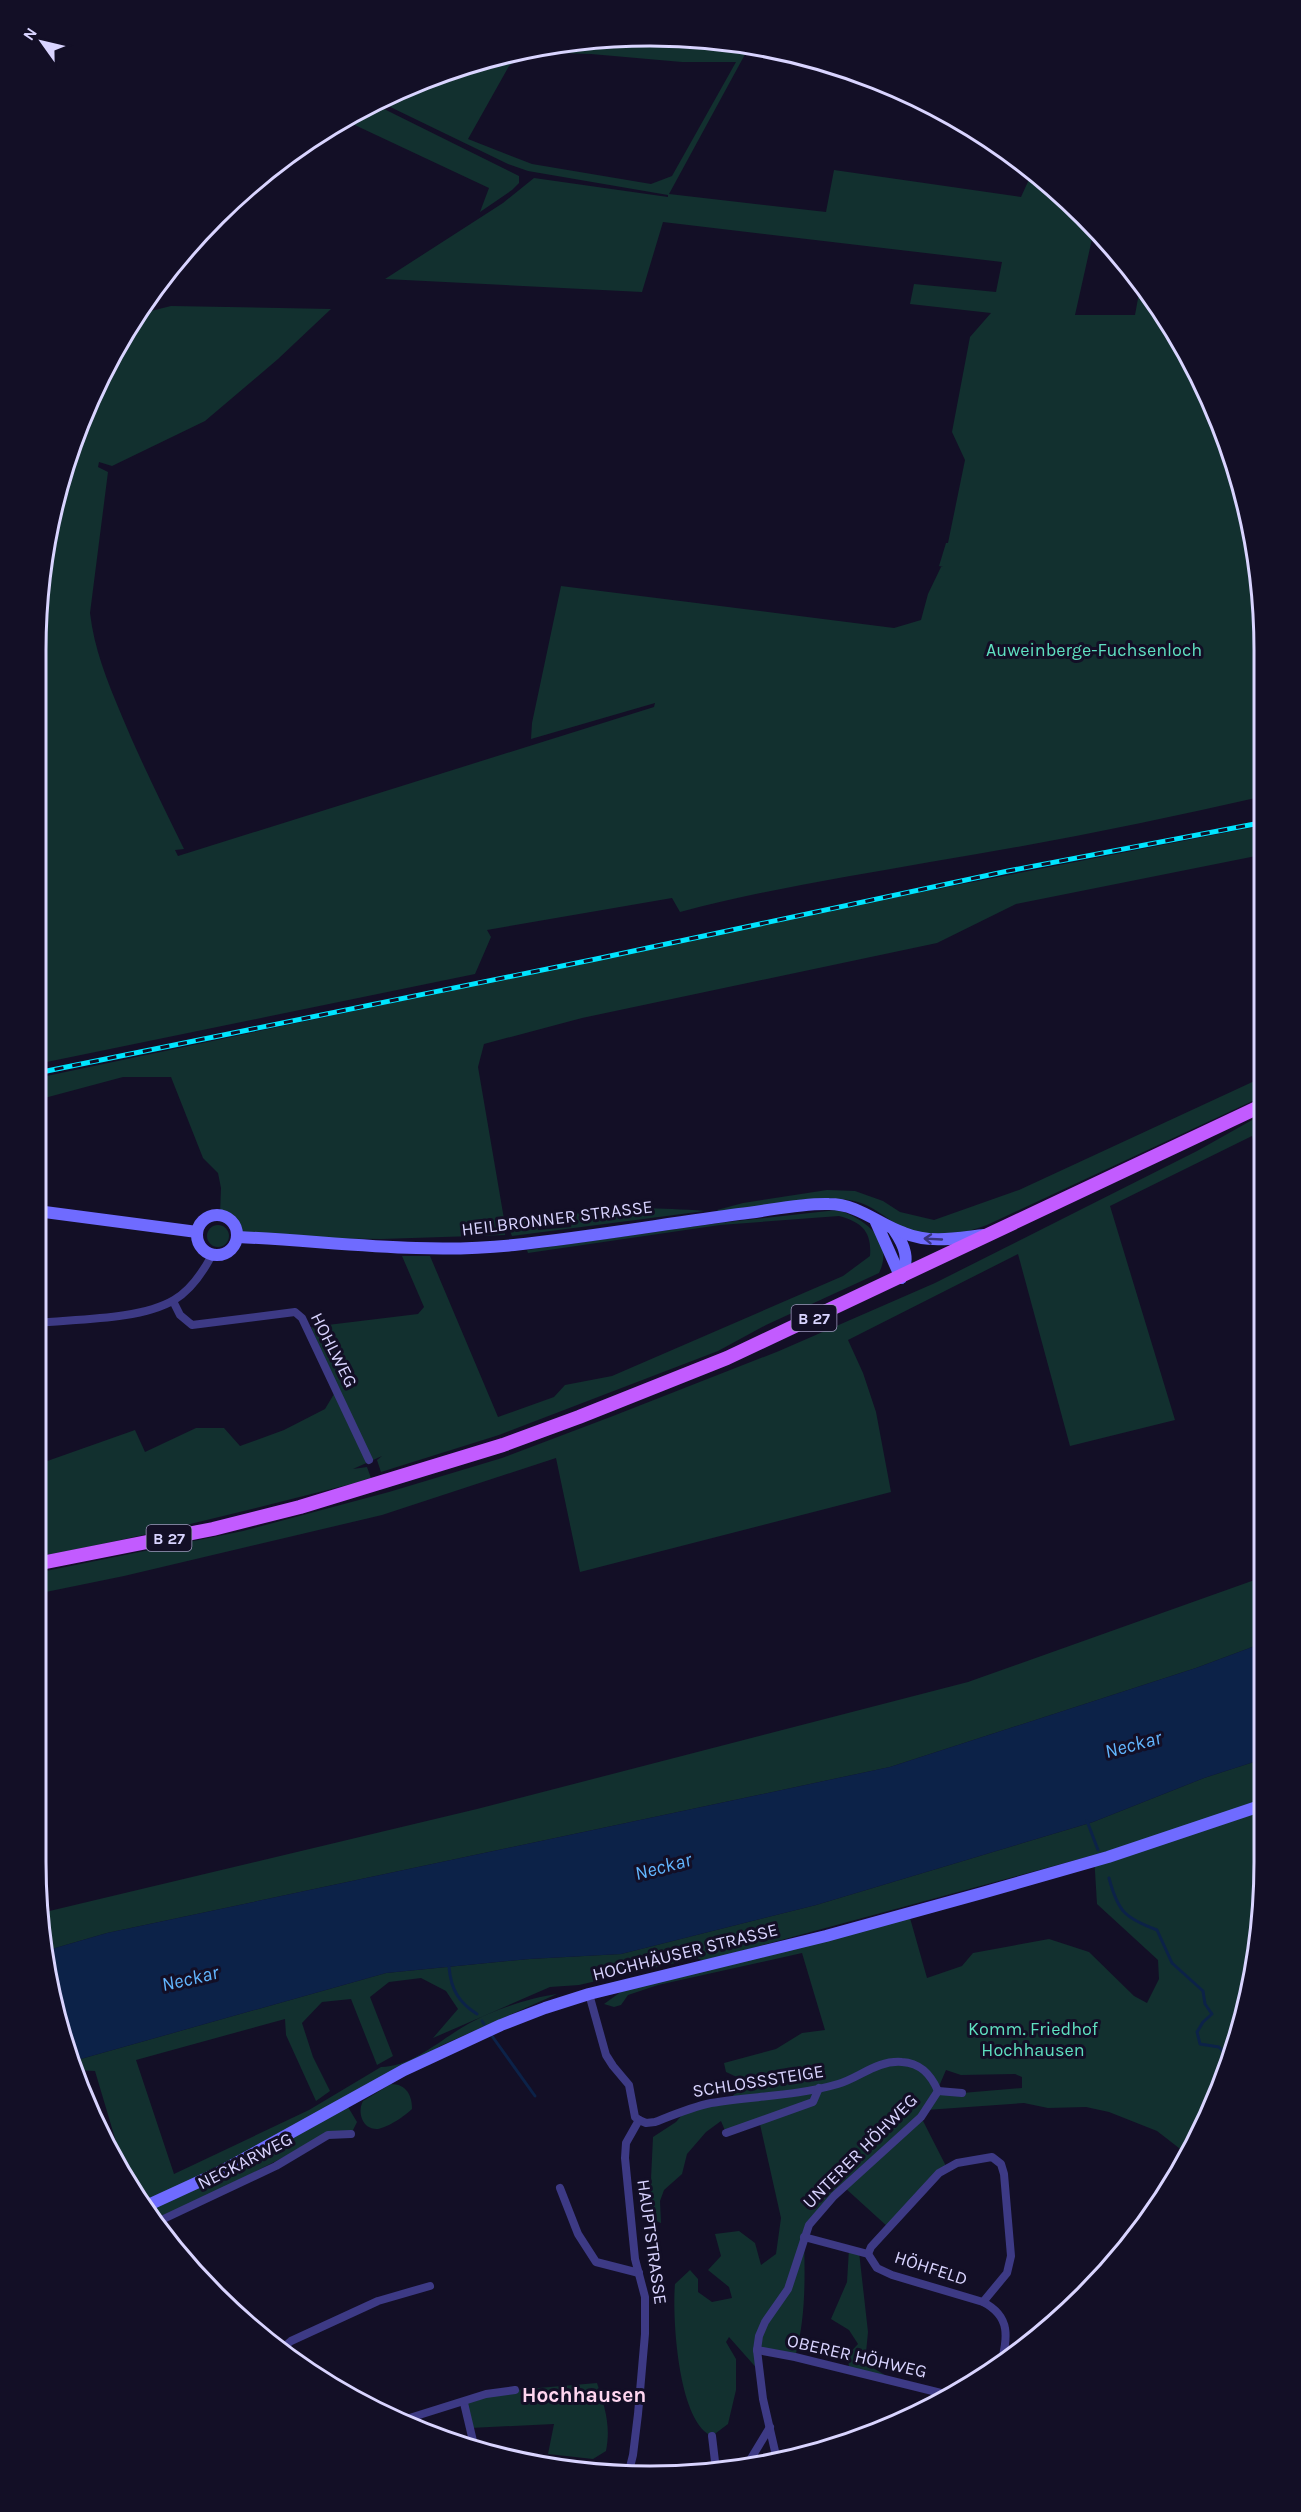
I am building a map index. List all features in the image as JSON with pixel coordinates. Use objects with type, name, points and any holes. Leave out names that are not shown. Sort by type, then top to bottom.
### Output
[{"type":"main road","name":"B 27","points":[[46,1562],[213,1529],[300,1506],[503,1445],[568,1421],[727,1358],[901,1278],[1254,1109]]},
{"type":"main road","name":"HEILBRONNER STRASSE","points":[[237,1237],[374,1248],[445,1249],[513,1245],[829,1204],[847,1205],[860,1210],[876,1222],[918,1238],[936,1241],[992,1234]]},
{"type":"main road","points":[[46,1212],[198,1232]]},
{"type":"main road","points":[[214,1215],[220,1215],[231,1221],[237,1231],[237,1237],[232,1250],[219,1256],[207,1253],[199,1244],[198,1232],[203,1221],[214,1215]]},
{"type":"main road","points":[[876,1222],[901,1278]]},
{"type":"main road","points":[[893,1229],[907,1254],[906,1266],[901,1278]]},
{"type":"main road","name":"HOCHHÄUSER STRASSE","points":[[152,2203],[220,2172],[404,2070],[501,2025],[589,1994],[826,1936],[994,1890],[1108,1857],[1254,1808]]},
{"type":"street","points":[[46,1322],[155,1309],[184,1293],[204,1272],[212,1255]]},
{"type":"street","name":"HOHLWEG","points":[[173,1301],[180,1315],[192,1325],[295,1312],[302,1318],[369,1460]]},
{"type":"street","points":[[589,1994],[606,2055],[612,2066],[629,2085],[635,2116],[639,2120]]},
{"type":"street","name":"SCHLOSSSTEIGE","points":[[639,2120],[646,2123],[655,2122],[709,2104],[840,2084],[862,2072],[890,2062],[916,2065],[928,2072],[938,2091]]},
{"type":"street","points":[[726,2133],[813,2102],[819,2088]]},
{"type":"street","name":"UNTERER HÖHWEG","points":[[775,2452],[763,2399],[757,2350],[759,2336],[765,2322],[788,2289],[809,2225],[834,2196],[921,2117],[938,2091],[962,2093]]},
{"type":"street","name":"HAUPTSTRASSE","points":[[630,2465],[645,2334],[645,2297],[635,2259],[625,2158],[626,2143],[639,2120]]},
{"type":"street","name":"NECKARWEG","points":[[164,2219],[276,2166],[327,2135],[351,2134]]},
{"type":"street","points":[[868,2254],[871,2247],[939,2173],[957,2163],[992,2157],[1001,2164],[1004,2174],[1011,2256],[1007,2273],[983,2302]]},
{"type":"street","points":[[560,2188],[578,2234],[596,2262],[639,2272]]},
{"type":"street","name":"HÖHFELD","points":[[804,2237],[868,2254],[877,2268],[892,2275],[993,2307],[1002,2316],[1007,2338],[1004,2351]]},
{"type":"street","points":[[287,2344],[378,2301],[430,2286]]},
{"type":"street","name":"OBERER HÖHWEG","points":[[757,2350],[817,2362],[938,2392]]},
{"type":"street","points":[[413,2417],[464,2403],[486,2394],[514,2390]]},
{"type":"street","points":[[464,2403],[472,2438]]},
{"type":"street","points":[[752,2456],[770,2427]]},
{"type":"street","points":[[712,2436],[715,2461]]},
{"type":"green space","name":"Auweinberge-Fuchsenloch","points":[[650,46],[729,52],[745,54],[669,194],[826,212],[834,170],[1021,197],[1029,180],[1049,196],[1092,238],[1075,315],[1135,315],[1139,295],[1174,349],[1192,383],[1209,419],[1222,456],[1243,533],[1253,611],[1254,798],[1054,840],[773,890],[680,912],[672,898],[487,930],[491,937],[475,974],[46,1062],[46,650],[52,572],[67,494],[92,419],[127,348],[151,311],[171,306],[331,309],[278,359],[205,421],[112,466],[99,462],[98,467],[108,472],[90,613],[92,626],[102,664],[116,702],[143,765],[184,849],[175,850],[178,856],[654,707],[655,703],[531,739],[532,723],[561,586],[894,628],[921,620],[928,594],[943,567],[939,566],[946,543],[948,543],[965,460],[952,432],[970,337],[991,313],[910,304],[914,284],[996,292],[1002,262],[663,222],[642,292],[385,279],[503,203],[534,178],[668,197],[668,195],[528,171],[508,164],[389,106],[419,92],[456,79],[514,62],[509,66],[468,139],[532,164],[651,184],[672,176],[736,62],[682,62],[564,53]]},
{"type":"green space","points":[[384,109],[519,176],[519,183],[512,190],[480,212],[489,188],[354,125]]},
{"type":"green space","points":[[1254,827],[1254,856],[1016,904],[937,943],[582,1018],[484,1044],[478,1067],[504,1219],[535,1216],[538,1230],[571,1227],[574,1214],[591,1211],[639,1208],[705,1211],[512,1236],[505,1220],[505,1235],[381,1239],[238,1237],[233,1223],[220,1215],[221,1188],[218,1173],[203,1158],[171,1077],[123,1077],[46,1098],[46,1076],[855,905]]},
{"type":"green space","points":[[1254,1081],[1254,1100],[987,1225],[964,1232],[942,1236],[921,1234],[898,1225],[866,1205],[838,1199],[788,1202],[721,1213],[717,1210],[743,1203],[827,1190],[855,1191],[883,1201],[900,1212],[934,1220],[1019,1190]]},
{"type":"green space","points":[[1254,1119],[1254,1143],[1252,1136],[1110,1206],[1175,1420],[1070,1446],[1018,1254],[848,1340],[863,1373],[876,1412],[891,1492],[580,1572],[556,1458],[382,1515],[124,1576],[46,1592],[46,1571],[243,1531],[389,1492],[502,1458],[613,1416],[779,1351],[935,1283],[1197,1151]]},
{"type":"green space","points":[[837,1210],[857,1219],[874,1232],[883,1250],[883,1261],[879,1273],[766,1325],[718,1351],[499,1435],[381,1472],[377,1460],[382,1456],[353,1469],[367,1467],[371,1478],[355,1483],[156,1532],[46,1555],[46,1461],[135,1430],[145,1452],[196,1428],[224,1428],[240,1446],[284,1430],[325,1409],[337,1389],[311,1327],[418,1314],[424,1307],[402,1256],[430,1256],[498,1417],[554,1397],[565,1385],[612,1376],[843,1276],[870,1256],[869,1240],[864,1229],[854,1221],[839,1216],[720,1225],[528,1253],[527,1250],[719,1223]]},
{"type":"green space","points":[[218,1225],[226,1228],[229,1236],[226,1244],[218,1247],[210,1244],[207,1236],[210,1228]]},
{"type":"green space","points":[[1254,1580],[1254,1646],[1196,1668],[890,1767],[107,1933],[53,1949],[49,1911],[477,1809],[968,1682]]},
{"type":"green space","name":"Komm. Friedhof Hochhausen","points":[[1254,1762],[1253,1901],[1243,1979],[1234,2018],[1209,2093],[1181,2150],[1157,2131],[1109,2112],[1086,2107],[1048,2108],[1024,2103],[926,2110],[921,2117],[947,2168],[888,2227],[844,2187],[804,2237],[803,2312],[795,2357],[758,2350],[760,2372],[729,2337],[726,2342],[736,2359],[736,2390],[728,2424],[712,2436],[701,2427],[691,2411],[685,2391],[676,2343],[675,2284],[690,2270],[698,2279],[698,2292],[712,2302],[732,2298],[729,2287],[708,2270],[721,2256],[715,2234],[739,2231],[755,2243],[761,2265],[776,2254],[781,2218],[759,2120],[726,2133],[721,2121],[706,2132],[687,2154],[682,2174],[664,2190],[660,2201],[661,2223],[653,2220],[650,2200],[653,2137],[676,2122],[686,2110],[727,2101],[737,2092],[741,2079],[726,2072],[724,2063],[776,2049],[802,2033],[825,2030],[802,1953],[658,1985],[628,1995],[621,2005],[614,2007],[604,2004],[622,1991],[910,1918],[927,1978],[962,1966],[973,1953],[1049,1939],[1089,1952],[1134,1996],[1147,2003],[1159,1979],[1158,1960],[1097,1904],[1094,1855],[704,1961],[697,1958],[579,1985],[550,1987],[433,2038],[458,2009],[446,1991],[421,1978],[389,1982],[370,1997],[393,2056],[377,2065],[351,1999],[322,2002],[302,2023],[313,2057],[330,2091],[316,2101],[286,2035],[285,2019],[136,2060],[174,2174],[309,2110],[381,2067],[393,2066],[415,2057],[478,2019],[500,2009],[557,1994],[440,2046],[404,2070],[345,2102],[357,2122],[351,2134],[327,2135],[164,2219],[127,2164],[117,2144],[95,2071],[84,2070],[80,2059],[386,1973],[529,1959],[621,1954],[816,1905],[1093,1822],[1204,1778]],"holes":[[[946,2070],[961,2075],[1015,2074],[1022,2077],[1022,2088],[962,2093],[937,2091]]]},
{"type":"green space","points":[[391,2084],[401,2086],[407,2091],[412,2109],[382,2128],[368,2127],[361,2115],[363,2101]]},
{"type":"green space","points":[[849,2249],[859,2252],[868,2332],[865,2363],[893,2380],[849,2370],[848,2355],[858,2344],[849,2330],[831,2319],[847,2282]]},
{"type":"green space","points":[[597,2383],[608,2433],[606,2451],[593,2459],[548,2454],[554,2424],[470,2428],[464,2403],[515,2390]]},
{"type":"water","name":"Neckar","points":[[1254,1646],[1254,1762],[1204,1778],[1093,1822],[816,1905],[621,1954],[529,1959],[386,1973],[80,2059],[79,2056],[67,2018],[53,1949],[107,1933],[890,1767],[1196,1668]]},
{"type":"waterway","points":[[1087,1821],[1098,1850]]},
{"type":"waterway","points":[[1109,1878],[1116,1899],[1124,1912],[1137,1922],[1157,1930],[1172,1963],[1203,1991],[1205,2004],[1212,2014],[1197,2032],[1200,2044],[1219,2047],[1223,2051]]},
{"type":"waterway","points":[[449,1967],[452,1982],[460,2000],[477,2014]]},
{"type":"waterway","points":[[492,2036],[535,2096]]},
{"type":"railway","points":[[46,1071],[596,959],[1008,871],[1254,824]]},
{"type":"district","name":"Hochhausen","points":[[584,2395]]}]
